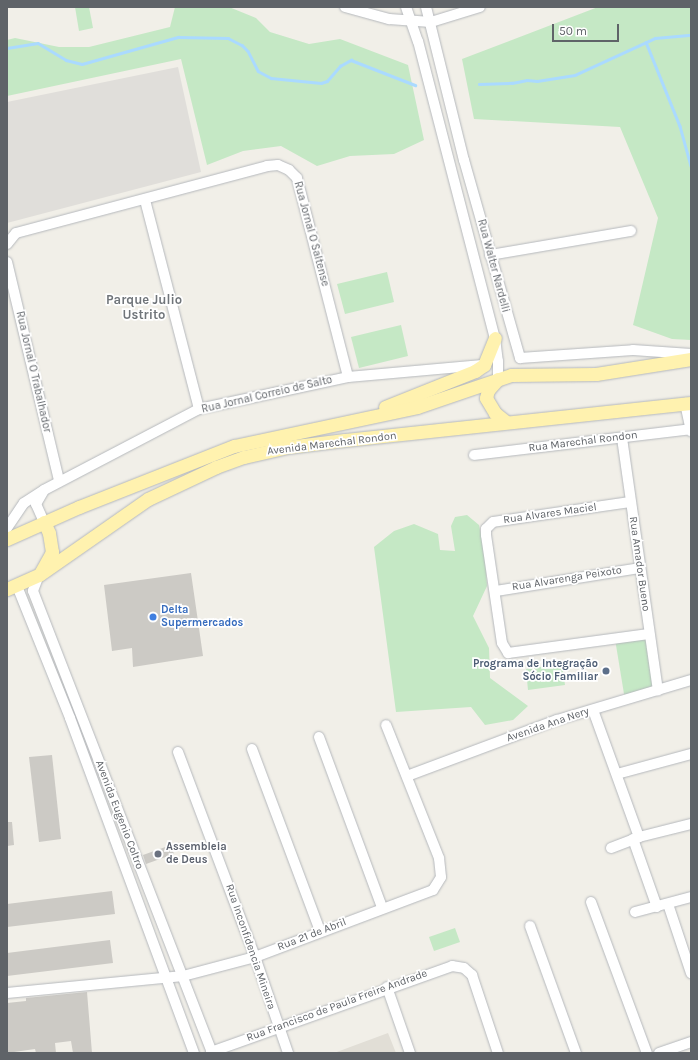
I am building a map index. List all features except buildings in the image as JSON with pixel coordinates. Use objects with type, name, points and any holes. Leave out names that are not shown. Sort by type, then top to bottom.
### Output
[{"type":"main road","points":[[340,423],[446,383],[484,365],[495,338]]},
{"type":"main road","name":"Avenida Marechal Rondon","points":[[7,540],[44,522],[234,446],[417,407],[498,379],[521,374],[596,374],[691,359]]},
{"type":"main road","points":[[498,379],[488,390],[486,398],[495,413],[506,422]]},
{"type":"main road","name":"Avenida Marechal Rondon","points":[[10,586],[39,576],[148,499],[237,460],[295,446],[688,403]]},
{"type":"main road","points":[[39,576],[49,561],[52,543],[44,522]]},
{"type":"main road","points":[[26,531],[39,534],[52,543]]},
{"type":"street","points":[[345,7],[388,19],[431,22],[480,7]]},
{"type":"street","name":"Rua Walter Nardelli","points":[[406,7],[412,21],[495,338],[498,361],[498,379]]},
{"type":"street","name":"Rua Walter Nardelli","points":[[426,7],[490,255],[520,358],[633,350],[691,354]]},
{"type":"street","name":"Rua Jornal O Saltense","points":[[145,200],[267,166],[278,165],[289,170],[297,178],[348,377]]},
{"type":"street","points":[[7,244],[16,233],[145,200],[199,409]]},
{"type":"street","points":[[490,255],[631,231]]},
{"type":"street","name":"Rua Jornal O Trabalhador","points":[[7,262],[59,481]]},
{"type":"street","name":"Rua Jornal Correio de Salto","points":[[7,528],[24,503],[44,490],[199,409],[348,377],[484,365]]},
{"type":"street","points":[[688,403],[691,430]]},
{"type":"street","name":"Rua Marechal Rondon","points":[[474,455],[691,430]]},
{"type":"street","name":"Rua Amador Bueno","points":[[622,438],[639,568],[658,690]]},
{"type":"street","points":[[44,490],[36,504],[44,522]]},
{"type":"street","name":"Rua Alvares Maciel","points":[[496,590],[486,535],[486,529],[493,522],[630,502]]},
{"type":"street","name":"Rua Alvarenga Peixoto","points":[[496,590],[639,568]]},
{"type":"street","name":"Avenida Eugenio Coltro","points":[[39,576],[33,591],[212,1053]]},
{"type":"street","name":"Avenida Eugenio Coltro","points":[[10,586],[70,718],[194,1053]]},
{"type":"street","points":[[496,590],[502,643],[508,653],[650,634]]},
{"type":"street","name":"Avenida Ana Nery","points":[[407,776],[593,710],[691,680]]},
{"type":"street","points":[[593,710],[617,774],[657,907]]},
{"type":"street","points":[[70,718],[79,713]]},
{"type":"street","points":[[386,725],[407,776]]},
{"type":"street","points":[[319,737],[382,907]]},
{"type":"street","points":[[252,749],[320,931]]},
{"type":"street","name":"Rua Inconfidencia Mineira","points":[[178,752],[255,957],[278,1028],[288,1053]]},
{"type":"street","points":[[617,774],[691,754]]},
{"type":"street","name":"Rua 21 de Abril","points":[[7,993],[182,976],[255,957],[382,907],[422,896],[438,884],[441,870],[439,858],[407,776]]},
{"type":"street","points":[[611,848],[636,838],[691,824]]},
{"type":"street","points":[[117,847],[129,842]]},
{"type":"street","points":[[635,912],[691,898]]},
{"type":"street","points":[[591,902],[647,1053]]},
{"type":"street","points":[[668,904],[691,973]]},
{"type":"street","points":[[530,926],[576,1053]]},
{"type":"street","name":"Rua Francisco de Paula Freire Andrade","points":[[212,1053],[387,987],[452,966],[464,968],[472,975],[498,1053]]},
{"type":"street","points":[[387,987],[410,1053]]},
{"type":"street","points":[[659,1053],[691,1042]]},
{"type":"shaded area","points":[[178,67],[201,172],[7,223],[7,102]]},
{"type":"shaded area","points":[[388,1033],[396,1053],[334,1053]]},
{"type":"green space","points":[[75,7],[89,7],[93,28],[79,31]]},
{"type":"green space","points":[[175,7],[229,7],[256,18],[270,32],[309,44],[340,39],[408,65],[424,140],[394,154],[350,156],[317,166],[281,146],[243,151],[207,165],[181,59],[7,96],[7,40],[15,38],[59,47],[89,47],[170,27]]},
{"type":"green space","points":[[598,7],[691,7],[691,340],[672,339],[633,325],[658,218],[620,127],[474,119],[462,59]]},
{"type":"green space","points":[[387,272],[394,302],[345,314],[337,284]]},
{"type":"green space","points":[[401,325],[408,356],[359,368],[351,337]]},
{"type":"green space","points":[[467,515],[479,525],[485,555],[487,586],[473,616],[489,648],[490,678],[528,706],[513,720],[485,725],[471,707],[396,712],[374,547],[394,531],[414,524],[438,534],[440,550],[455,551],[451,526],[455,517]]},
{"type":"green space","points":[[649,634],[658,690],[625,700],[615,639]]},
{"type":"green space","points":[[562,664],[565,685],[528,690],[526,669]]},
{"type":"green space","points":[[455,928],[460,942],[434,951],[429,937]]},
{"type":"waterway","points":[[479,84],[512,83],[527,80],[537,81],[575,75],[655,38],[691,35]]},
{"type":"waterway","points":[[7,48],[38,43],[66,60],[82,64],[178,37],[228,38],[242,45],[248,51],[258,71],[271,78],[321,83],[327,81],[340,66],[351,60],[415,85]]},
{"type":"waterway","points":[[646,42],[680,126],[691,166]]},
{"type":"place","name":"Delta Supermercados","points":[[153,617]]},
{"type":"place","name":"Programa de Integração Sócio Familiar","points":[[606,671]]},
{"type":"place","name":"Assembleia de Deus","points":[[158,854]]},
{"type":"district","name":"Parque Julio Ustrito","points":[[144,308]]}]
